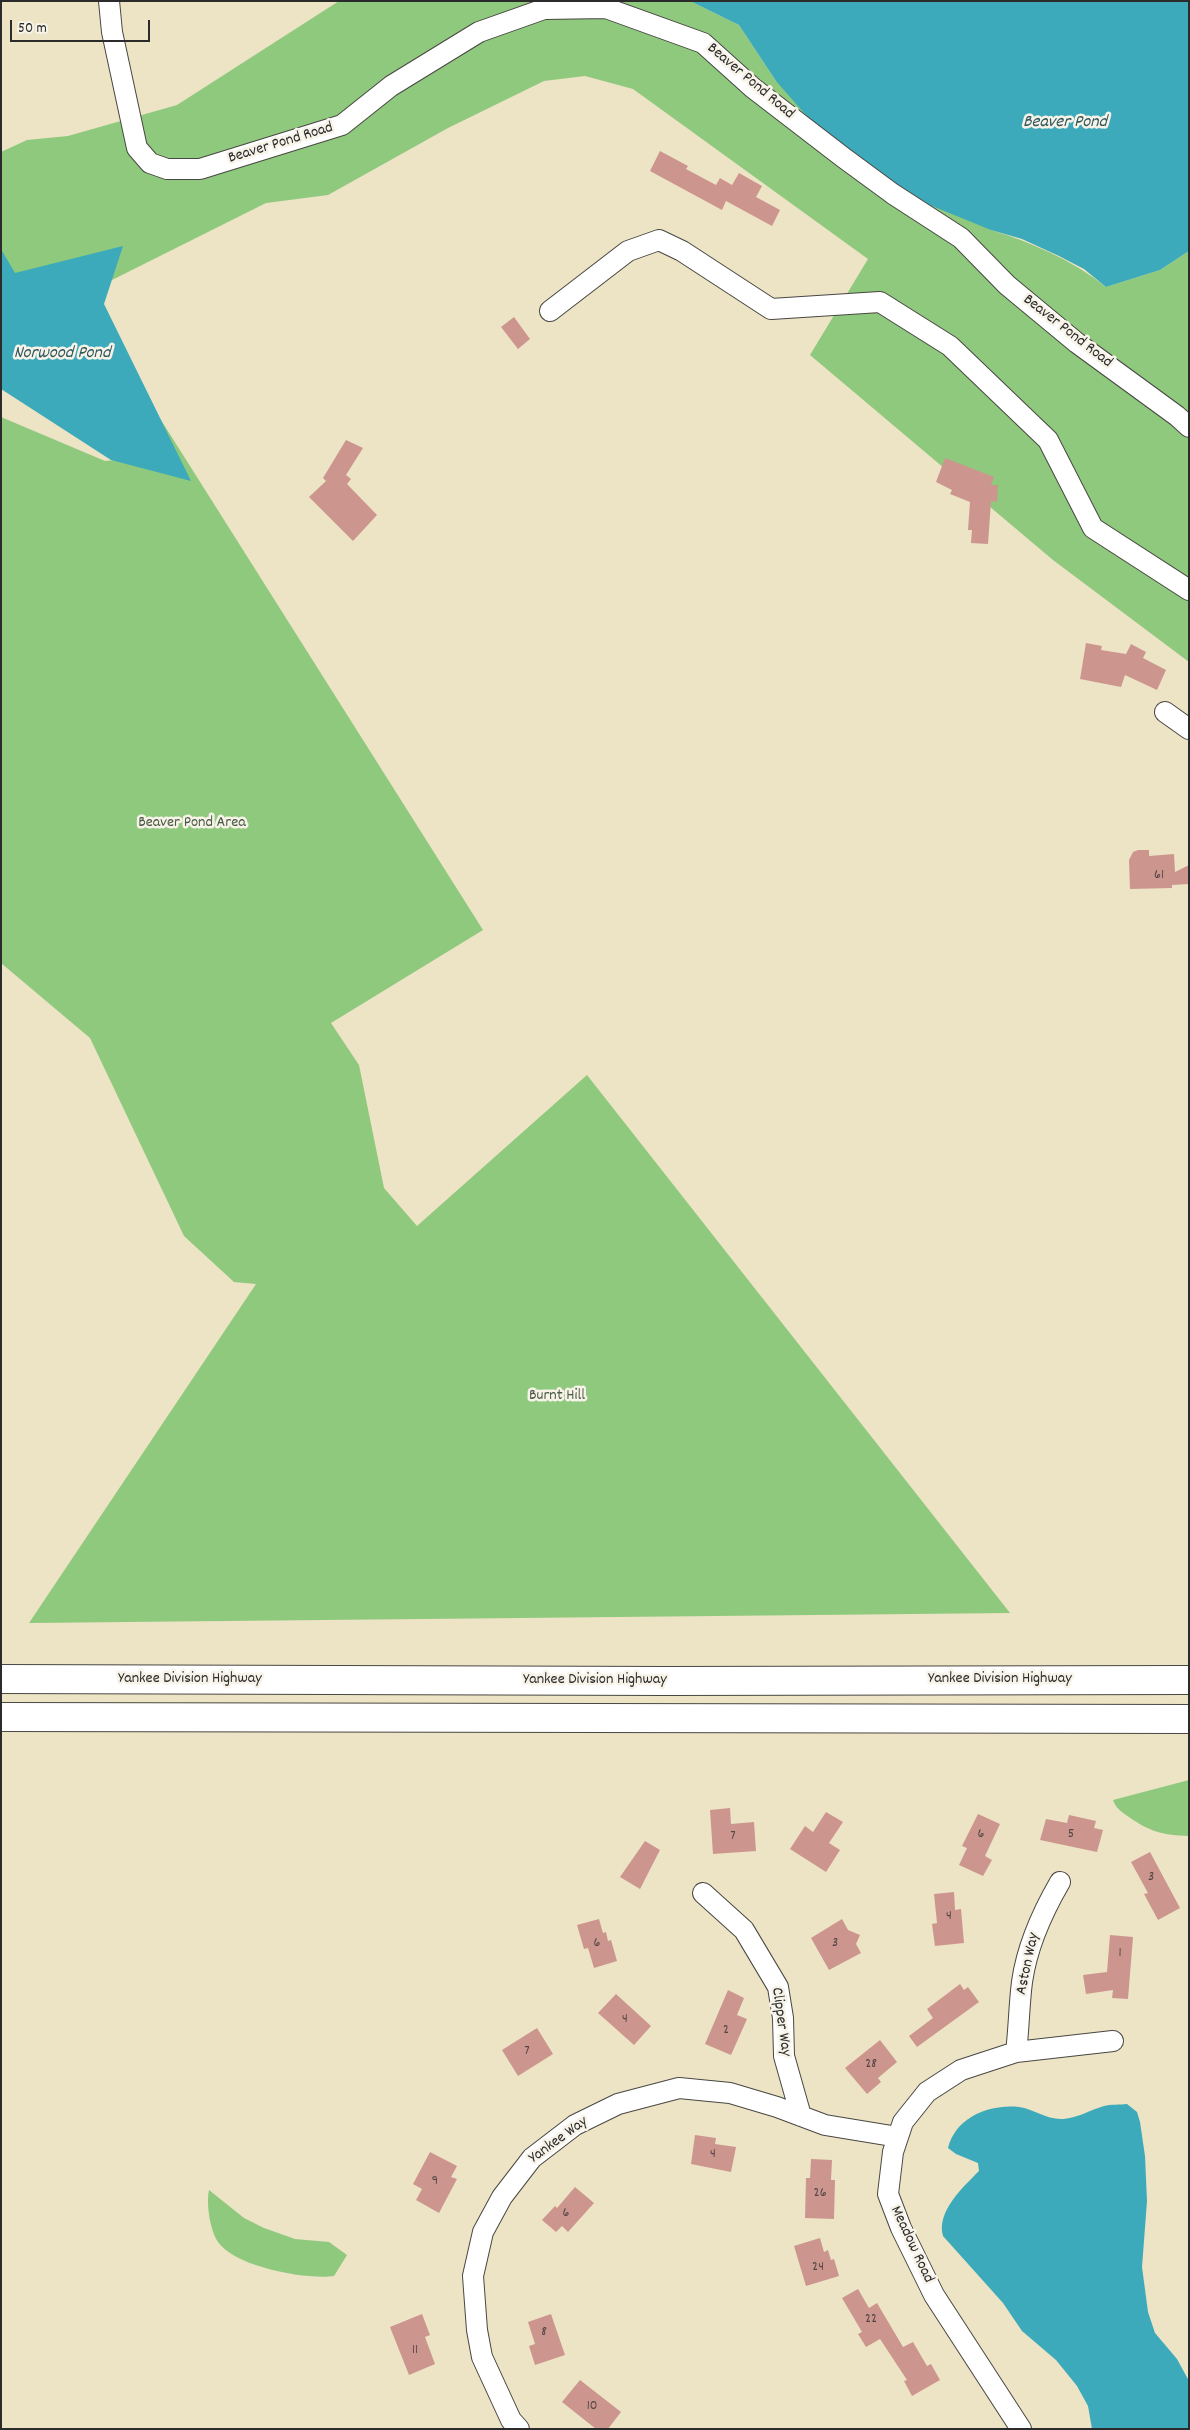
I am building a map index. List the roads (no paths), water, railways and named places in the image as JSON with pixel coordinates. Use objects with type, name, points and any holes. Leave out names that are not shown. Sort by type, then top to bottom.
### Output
[{"type":"highway","name":"Yankee Division Highway","points":[[1,1679],[656,1682],[1189,1680]]},
{"type":"highway","points":[[1,1717],[1189,1719]]},
{"type":"street","name":"Beaver Pond Road","points":[[109,1],[112,32],[137,148],[150,163],[167,168],[200,169],[342,125],[391,86],[479,32],[544,9],[606,8],[703,43],[753,88],[844,158],[893,194],[961,238],[1021,296],[1077,343],[1178,416],[1189,427]]},
{"type":"street","points":[[550,311],[628,251],[659,240],[682,251],[771,309],[880,302],[950,346],[1048,440],[1092,528],[1189,590]]},
{"type":"street","points":[[1165,712],[1189,730]]},
{"type":"street","name":"Aston Way","points":[[1016,2052],[1022,1982],[1030,1946],[1044,1910],[1060,1882]]},
{"type":"street","name":"Clipper Way","points":[[703,1893],[744,1930],[778,1987],[783,2018],[784,2056],[801,2116]]},
{"type":"street","name":"Meadow Road","points":[[1021,2429],[934,2295],[902,2228],[888,2194],[893,2152],[903,2122],[927,2092],[961,2070],[1016,2052],[1113,2041]]},
{"type":"street","name":"Yankee Way","points":[[519,2429],[511,2420],[482,2358],[477,2330],[473,2276],[483,2232],[502,2197],[532,2158],[575,2126],[618,2104],[679,2088],[730,2093],[825,2125],[898,2137]]},
{"type":"water","name":"Beaver Pond","points":[[690,1],[1189,1],[1189,251],[1160,270],[1106,287],[1084,269],[1022,239],[991,230],[905,195],[811,121],[776,81],[739,25]]},
{"type":"water","name":"Norwood Pond","points":[[123,246],[104,304],[191,481],[111,460],[1,389],[1,249],[15,273]]},
{"type":"water","points":[[1127,2104],[1137,2112],[1145,2156],[1147,2201],[1142,2267],[1148,2312],[1155,2333],[1177,2359],[1189,2381],[1189,2429],[1092,2429],[1088,2406],[1077,2386],[1056,2360],[1022,2331],[1003,2303],[943,2236],[943,2218],[947,2209],[952,2200],[979,2171],[978,2163],[956,2154],[948,2148],[958,2128],[966,2121],[985,2110],[996,2108],[1019,2107],[1051,2118],[1063,2119],[1079,2116],[1104,2106]]},
{"type":"park label","name":"Beaver Pond Area","points":[[192,824]]},
{"type":"park label","name":"Burnt Hill","points":[[557,1397]]}]
